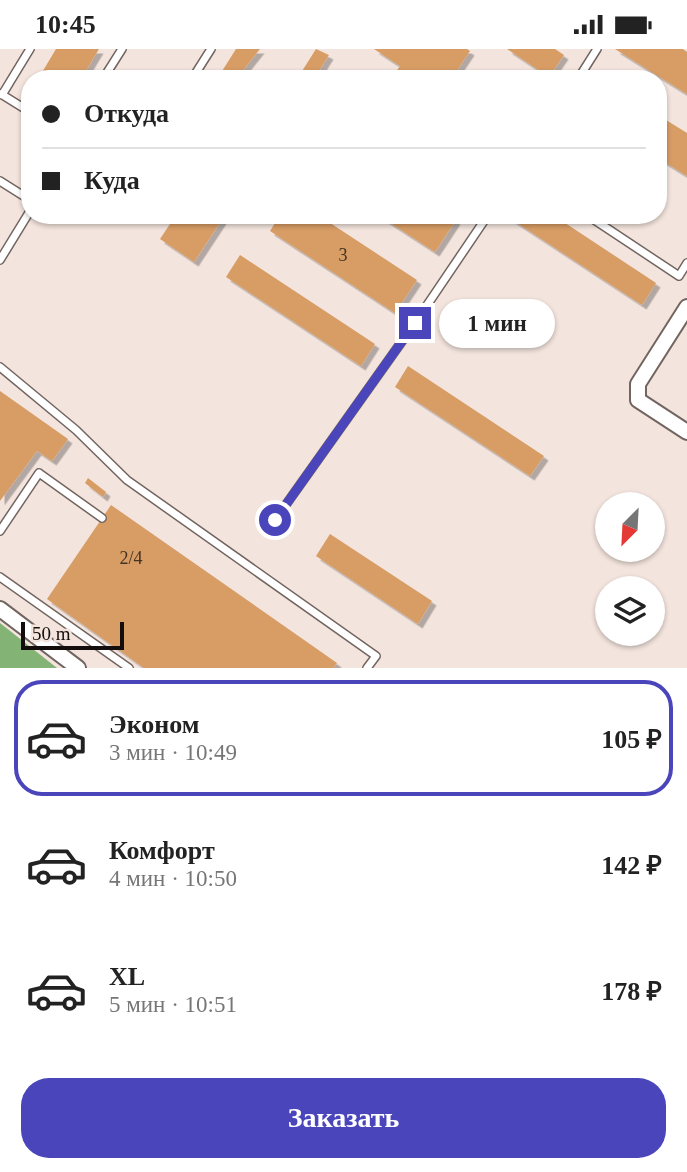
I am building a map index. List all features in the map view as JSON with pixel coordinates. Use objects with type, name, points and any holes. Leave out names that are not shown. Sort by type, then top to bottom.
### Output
[{"type":"street","points":[[687,307],[638,384],[638,400],[687,432]]},
{"type":"street","points":[[0,609],[78,668]]},
{"type":"lane","points":[[21,106],[1,94],[30,49]]},
{"type":"lane","points":[[109,70],[122,49]]},
{"type":"lane","points":[[198,70],[211,49]]},
{"type":"lane","points":[[584,70],[597,49]]},
{"type":"lane","points":[[0,181],[21,194]]},
{"type":"lane","points":[[0,260],[22,224]]},
{"type":"lane","points":[[275,520],[482,224]]},
{"type":"lane","points":[[601,224],[679,276],[687,263]]},
{"type":"lane","points":[[0,367],[76,430],[127,480],[376,656],[367,668]]},
{"type":"lane","points":[[0,531],[39,473],[102,518]]},
{"type":"lane","points":[[0,577],[129,668]]},
{"type":"green space","points":[[0,623],[57,668],[0,668]]},
{"type":"building","points":[[56,49],[99,49],[86,70],[43,70]]},
{"type":"building","points":[[236,49],[260,49],[243,70],[223,70]]},
{"type":"building","points":[[316,49],[329,55],[320,70],[303,70]]},
{"type":"building","points":[[374,49],[470,51],[457,70],[397,70],[400,66]]},
{"type":"building","points":[[507,49],[555,49],[564,55],[554,70],[538,70]]},
{"type":"building","points":[[615,49],[683,49],[687,52],[687,94],[667,82],[667,70],[649,70]]},
{"type":"building","points":[[667,121],[687,133],[687,176],[667,164]]},
{"type":"building","points":[[170,224],[219,224],[194,262],[160,239]]},
{"type":"building","points":[[274,224],[332,224],[417,280],[395,313],[270,231]]},
{"type":"building","points":[[392,224],[453,224],[435,252]]},
{"type":"building","points":[[519,224],[567,224],[656,283],[642,305]]},
{"type":"building","points":[[240,255],[375,344],[361,366],[226,277]]},
{"type":"building","points":[[408,366],[544,456],[530,476],[395,387]]},
{"type":"building","points":[[0,391],[68,439],[52,461],[37,451],[0,501]]},
{"type":"building","points":[[88,478],[106,492],[103,497],[85,483]]},
{"type":"building","points":[[111,505],[337,663],[333,668],[144,668],[47,599]]},
{"type":"building","points":[[330,534],[432,601],[418,624],[316,556]]},
{"type":"route","points":[[275,520],[415,323]]}]
